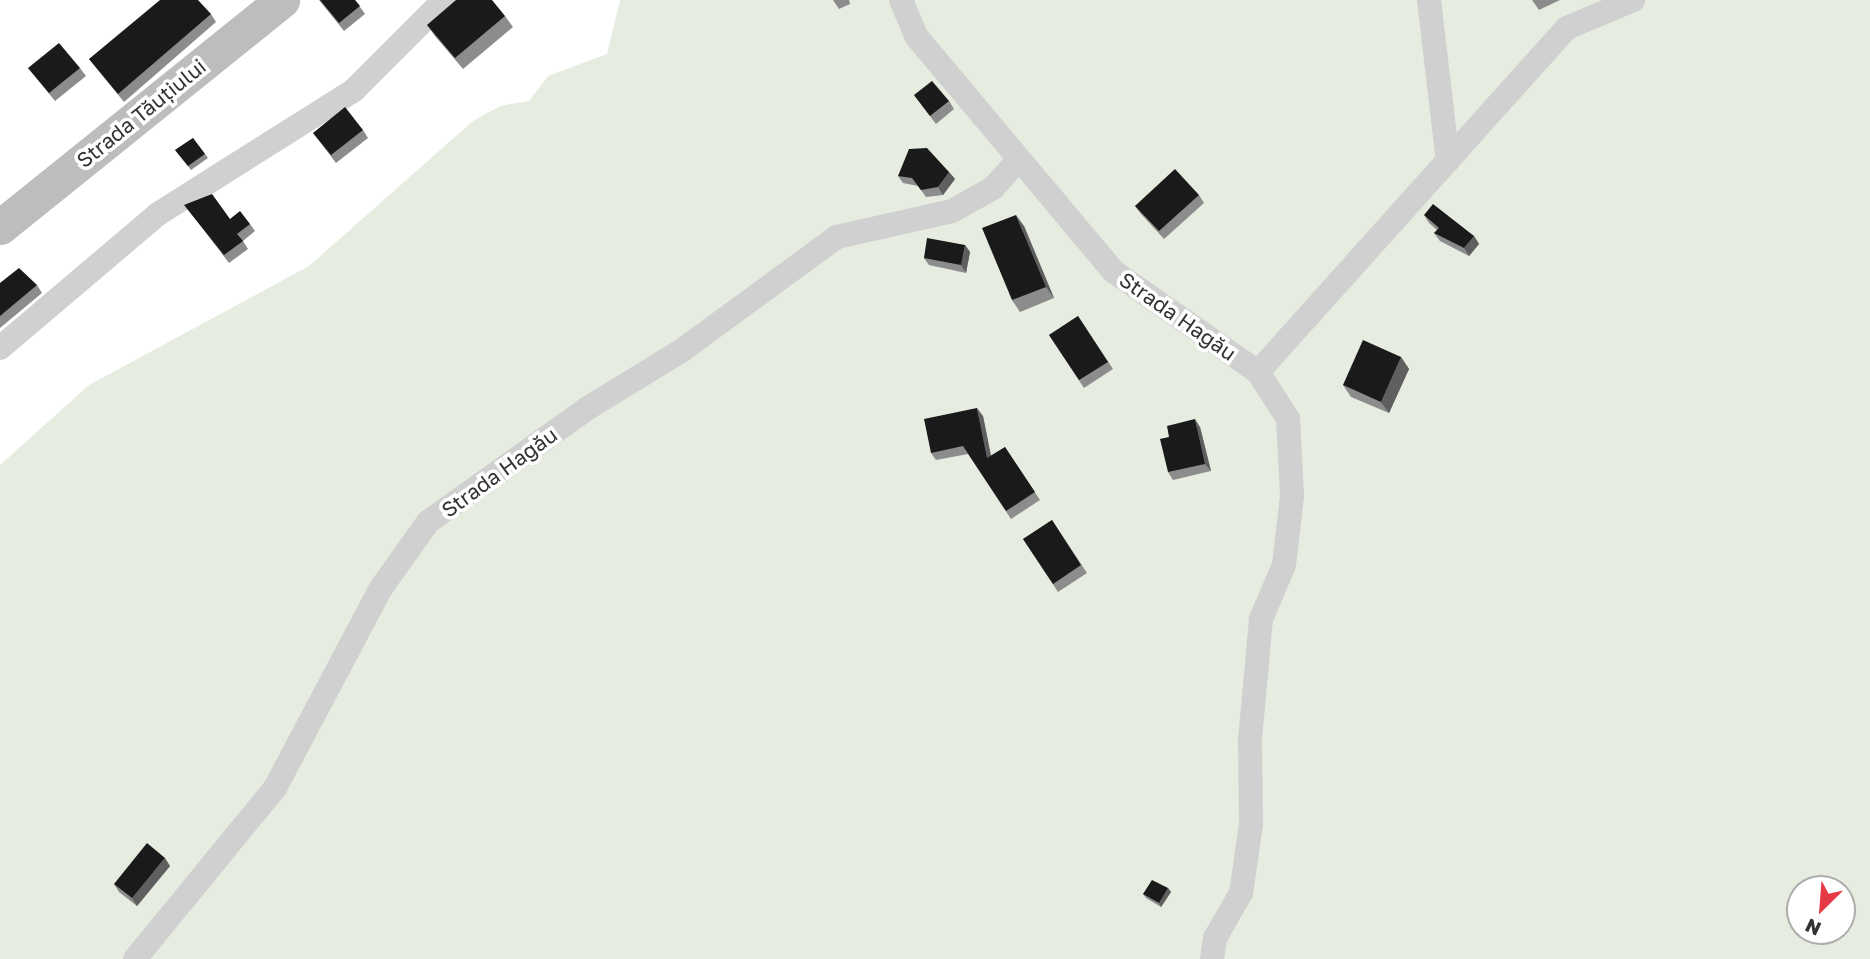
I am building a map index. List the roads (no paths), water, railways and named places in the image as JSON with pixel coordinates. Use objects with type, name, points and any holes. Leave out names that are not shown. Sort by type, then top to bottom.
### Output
[{"type":"street","name":"Strada Tăuțiului","points":[[0,227],[282,0]]},
{"type":"street","points":[[0,348],[158,214],[354,90],[444,0]]},
{"type":"street","name":"Strada Hagău","points":[[901,0],[916,36],[1113,271],[1258,372]]},
{"type":"street","points":[[1429,0],[1448,161]]},
{"type":"street","points":[[1212,959],[1215,939],[1241,893],[1251,824],[1250,740],[1261,619],[1284,565],[1292,496],[1288,419],[1258,372],[1567,28],[1633,0]]},
{"type":"street","name":"Strada Hagău","points":[[135,959],[275,788],[381,588],[428,522],[588,408],[681,351],[837,237],[953,211],[993,188],[1018,160]]}]
